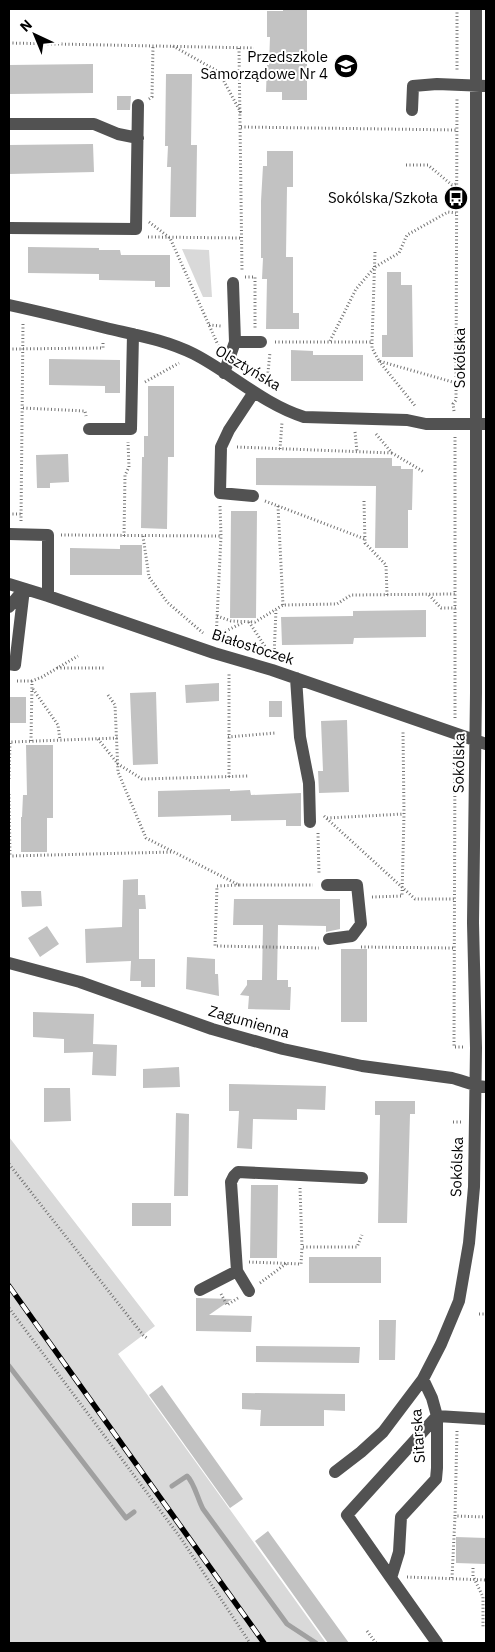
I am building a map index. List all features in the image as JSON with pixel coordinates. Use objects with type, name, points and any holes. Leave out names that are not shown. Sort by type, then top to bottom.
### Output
[{"type":"street","name":"Sokólska","points":[[335,1472],[383,1432],[423,1379],[441,1344],[459,1301],[469,1243],[480,1086],[476,1048],[473,923],[481,742],[481,86],[476,9]]},
{"type":"street","points":[[412,110],[413,86],[437,84],[481,86]]},
{"type":"street","points":[[9,228],[136,229],[138,104]]},
{"type":"street","points":[[9,124],[94,124],[118,134],[138,138]]},
{"type":"street","points":[[225,370],[235,342],[238,280]]},
{"type":"street","name":"Olsztyńska","points":[[9,305],[160,340],[194,354],[225,370],[254,392],[304,417],[407,420],[426,424],[481,424]]},
{"type":"street","points":[[89,428],[131,429],[133,334]]},
{"type":"street","points":[[235,342],[262,342]]},
{"type":"street","points":[[253,496],[220,493],[221,447],[229,430],[254,392]]},
{"type":"street","points":[[15,534],[48,535],[48,596]]},
{"type":"street","name":"Białostoczek","points":[[9,584],[296,678],[481,742]]},
{"type":"street","points":[[9,607],[24,589]]},
{"type":"street","points":[[9,664],[14,664],[24,589]]},
{"type":"street","points":[[296,678],[300,736],[309,783],[314,825]]},
{"type":"street","points":[[323,885],[357,885],[359,897],[361,924],[352,936],[328,944]]},
{"type":"street","name":"Zagumienna","points":[[9,963],[80,982],[212,1029],[283,1049],[362,1066],[452,1078],[480,1086]]},
{"type":"street","points":[[249,1291],[236,1266],[231,1182],[238,1172],[362,1178]]},
{"type":"street","points":[[200,1290],[236,1266]]},
{"type":"street","name":"Sitarska","points":[[391,1578],[399,1552],[401,1517],[436,1479],[437,1416],[432,1398],[423,1379]]},
{"type":"street","points":[[437,1643],[347,1515],[437,1416],[486,1419]]},
{"type":"path","points":[[456,262],[457,9]]},
{"type":"path","points":[[9,43],[254,48]]},
{"type":"path","points":[[138,104],[152,97],[153,46]]},
{"type":"path","points":[[173,46],[219,72],[241,114]]},
{"type":"path","points":[[240,48],[242,238],[238,280],[255,277],[266,398]]},
{"type":"path","points":[[241,126],[457,130]]},
{"type":"path","points":[[406,165],[428,165],[452,185],[456,184]]},
{"type":"path","points":[[137,212],[170,238],[222,354],[225,370]]},
{"type":"path","points":[[330,341],[356,289],[375,267],[399,253],[407,235],[448,212],[456,213]]},
{"type":"path","points":[[142,237],[242,238]]},
{"type":"path","points":[[375,252],[372,348],[379,361],[418,409]]},
{"type":"path","points":[[15,534],[21,514],[23,308]]},
{"type":"path","points":[[9,349],[103,348],[103,327]]},
{"type":"path","points":[[262,342],[372,342]]},
{"type":"path","points":[[131,390],[194,354]]},
{"type":"path","points":[[379,361],[456,383]]},
{"type":"path","points":[[23,408],[85,411],[89,428]]},
{"type":"path","points":[[280,449],[284,408]]},
{"type":"path","points":[[445,408],[454,408]]},
{"type":"path","points":[[363,418],[392,453],[424,472]]},
{"type":"path","points":[[124,536],[125,475],[129,467],[128,429]]},
{"type":"path","points":[[221,447],[392,453]]},
{"type":"path","points":[[143,536],[149,577],[167,602],[216,643],[221,536],[220,493]]},
{"type":"path","points":[[253,496],[365,539]]},
{"type":"path","points":[[364,501],[365,543],[386,565],[387,595]]},
{"type":"path","points":[[278,506],[283,605]]},
{"type":"path","points":[[9,514],[21,514]]},
{"type":"path","points":[[48,535],[221,536]]},
{"type":"path","points":[[454,1047],[456,562]]},
{"type":"path","points":[[217,616],[231,621],[255,622],[283,605],[337,604],[351,595],[456,594]]},
{"type":"path","points":[[429,595],[442,608],[456,608]]},
{"type":"path","points":[[246,621],[273,659],[276,609]]},
{"type":"path","points":[[216,636],[246,621]]},
{"type":"path","points":[[9,681],[32,681],[78,656]]},
{"type":"path","points":[[229,777],[228,679],[230,657]]},
{"type":"path","points":[[56,668],[106,668]]},
{"type":"path","points":[[31,741],[32,681]]},
{"type":"path","points":[[32,687],[58,726],[60,740]]},
{"type":"path","points":[[108,695],[115,705],[118,738],[118,772],[146,838],[239,885]]},
{"type":"path","points":[[359,897],[402,896],[403,732]]},
{"type":"path","points":[[228,737],[275,733]]},
{"type":"path","points":[[9,779],[10,742],[118,738]]},
{"type":"path","points":[[98,739],[118,764],[142,779],[248,776]]},
{"type":"path","points":[[9,794],[9,856],[174,852]]},
{"type":"path","points":[[322,814],[415,899],[455,899]]},
{"type":"path","points":[[326,818],[404,814]]},
{"type":"path","points":[[314,825],[323,885],[217,886],[215,946],[328,944]]},
{"type":"path","points":[[356,947],[454,948]]},
{"type":"path","points":[[9,1164],[148,1339]]},
{"type":"path","points":[[236,1266],[301,1264],[300,1175]]},
{"type":"path","points":[[302,1247],[357,1247],[362,1235]]},
{"type":"path","points":[[9,1308],[124,1464],[180,1536],[250,1643]]},
{"type":"path","points":[[479,1314],[486,1314]]},
{"type":"path","points":[[452,1578],[457,1417]]},
{"type":"path","points":[[455,1516],[486,1517]]},
{"type":"path","points":[[473,1568],[474,1579],[483,1597],[483,1628]]},
{"type":"path","points":[[391,1578],[486,1580]]},
{"type":"path","points":[[367,1631],[376,1643]]},
{"type":"shaded area","points":[[182,249],[209,250],[212,297],[203,297]]},
{"type":"shaded area","points":[[9,1137],[155,1326],[118,1354],[326,1643],[9,1643]]},
{"type":"building","points":[[283,9],[307,9],[307,100],[282,100],[282,92],[266,92],[270,37],[267,37],[267,11],[283,11]]},
{"type":"building","points":[[93,64],[93,93],[9,94],[9,65]]},
{"type":"building","points":[[166,74],[192,74],[191,145],[197,145],[196,217],[170,217],[171,167],[167,167],[168,146],[165,146]]},
{"type":"building","points":[[117,96],[131,96],[130,110],[117,110]]},
{"type":"building","points":[[93,144],[94,172],[9,174],[9,145]]},
{"type":"building","points":[[267,151],[293,151],[293,187],[287,187],[286,257],[293,257],[293,313],[299,313],[299,329],[266,329],[267,279],[262,279],[261,201],[263,166],[267,166]]},
{"type":"building","points":[[28,247],[99,248],[99,250],[120,250],[121,255],[170,255],[170,287],[155,287],[155,281],[99,280],[99,274],[28,273]]},
{"type":"building","points":[[387,272],[401,272],[401,285],[412,285],[413,357],[382,357],[382,335],[387,335]]},
{"type":"building","points":[[291,350],[313,351],[313,355],[363,355],[363,381],[291,381]]},
{"type":"building","points":[[49,359],[120,360],[120,393],[105,393],[105,386],[49,385]]},
{"type":"building","points":[[148,386],[174,386],[174,457],[168,457],[167,529],[141,528],[142,457],[144,457],[144,436],[148,436]]},
{"type":"building","points":[[68,454],[69,482],[50,483],[50,488],[37,488],[36,455]]},
{"type":"building","points":[[256,458],[392,458],[392,466],[401,466],[401,469],[413,469],[412,510],[408,510],[408,548],[375,548],[376,486],[256,485]]},
{"type":"building","points":[[231,511],[257,511],[256,618],[230,618]]},
{"type":"building","points":[[120,545],[142,545],[142,575],[70,575],[70,548],[120,549]]},
{"type":"building","points":[[426,610],[426,637],[354,638],[353,644],[282,645],[281,617],[353,616],[353,611]]},
{"type":"building","points":[[219,683],[219,701],[186,703],[185,685]]},
{"type":"building","points":[[156,692],[158,764],[133,765],[130,693]]},
{"type":"building","points":[[9,697],[26,697],[26,723],[9,723]]},
{"type":"building","points":[[269,701],[282,701],[282,717],[269,717]]},
{"type":"building","points":[[347,720],[349,792],[319,793],[318,771],[323,771],[321,721]]},
{"type":"building","points":[[26,745],[53,745],[53,818],[47,818],[47,852],[21,852],[23,795],[27,795]]},
{"type":"building","points":[[230,789],[230,791],[250,790],[251,795],[301,793],[301,826],[286,826],[286,820],[231,821],[231,815],[158,817],[158,791]]},
{"type":"building","points":[[138,879],[138,895],[145,895],[146,909],[139,909],[139,959],[155,959],[155,987],[141,987],[141,981],[130,981],[131,961],[86,963],[85,929],[122,927],[123,880]]},
{"type":"building","points":[[21,891],[41,891],[42,906],[22,907]]},
{"type":"building","points":[[234,899],[340,899],[340,929],[326,932],[326,926],[278,925],[277,980],[288,980],[288,987],[291,987],[290,1010],[248,1009],[249,996],[240,995],[247,985],[247,980],[262,980],[263,925],[233,925]]},
{"type":"building","points":[[47,926],[59,944],[40,957],[28,938]]},
{"type":"building","points":[[341,949],[367,949],[367,1022],[341,1022]]},
{"type":"building","points":[[187,957],[215,959],[215,974],[218,974],[219,996],[186,989]]},
{"type":"building","points":[[33,1012],[94,1014],[93,1044],[117,1045],[116,1076],[92,1075],[93,1052],[64,1053],[64,1039],[33,1037]]},
{"type":"building","points":[[179,1067],[180,1087],[143,1088],[143,1069]]},
{"type":"building","points":[[229,1084],[326,1086],[325,1110],[297,1109],[297,1120],[253,1119],[252,1149],[237,1148],[239,1111],[229,1111]]},
{"type":"building","points":[[44,1088],[70,1088],[71,1121],[44,1122]]},
{"type":"building","points":[[375,1101],[415,1101],[415,1114],[410,1114],[407,1223],[378,1223],[380,1115],[375,1115]]},
{"type":"building","points":[[176,1113],[189,1114],[188,1196],[174,1196]]},
{"type":"building","points":[[251,1185],[278,1185],[277,1258],[250,1258]]},
{"type":"building","points":[[132,1203],[171,1203],[171,1226],[132,1226]]},
{"type":"building","points":[[309,1257],[381,1257],[381,1283],[309,1283]]},
{"type":"building","points":[[196,1298],[232,1299],[209,1315],[252,1316],[251,1332],[196,1331]]},
{"type":"building","points":[[379,1320],[396,1320],[395,1360],[379,1360]]},
{"type":"building","points":[[256,1346],[360,1347],[359,1363],[256,1362]]},
{"type":"building","points":[[162,1385],[243,1499],[230,1508],[149,1395]]},
{"type":"building","points":[[242,1393],[345,1394],[345,1411],[324,1410],[324,1426],[260,1426],[261,1410],[242,1409]]},
{"type":"building","points":[[268,1531],[349,1643],[328,1643],[255,1541]]},
{"type":"building","points":[[456,1537],[486,1538],[486,1564],[456,1563]]},
{"type":"waterway","points":[[9,1366],[126,1518],[134,1512]]},
{"type":"waterway","points":[[172,1486],[187,1476],[192,1482],[203,1509],[287,1624],[316,1643]]},
{"type":"railway","points":[[9,1286],[264,1643]]},
{"type":"place","name":"Przedszkole Samorządowe Nr 4","points":[[346,66]]},
{"type":"place","name":"Sokólska/Szkoła","points":[[456,198]]}]
